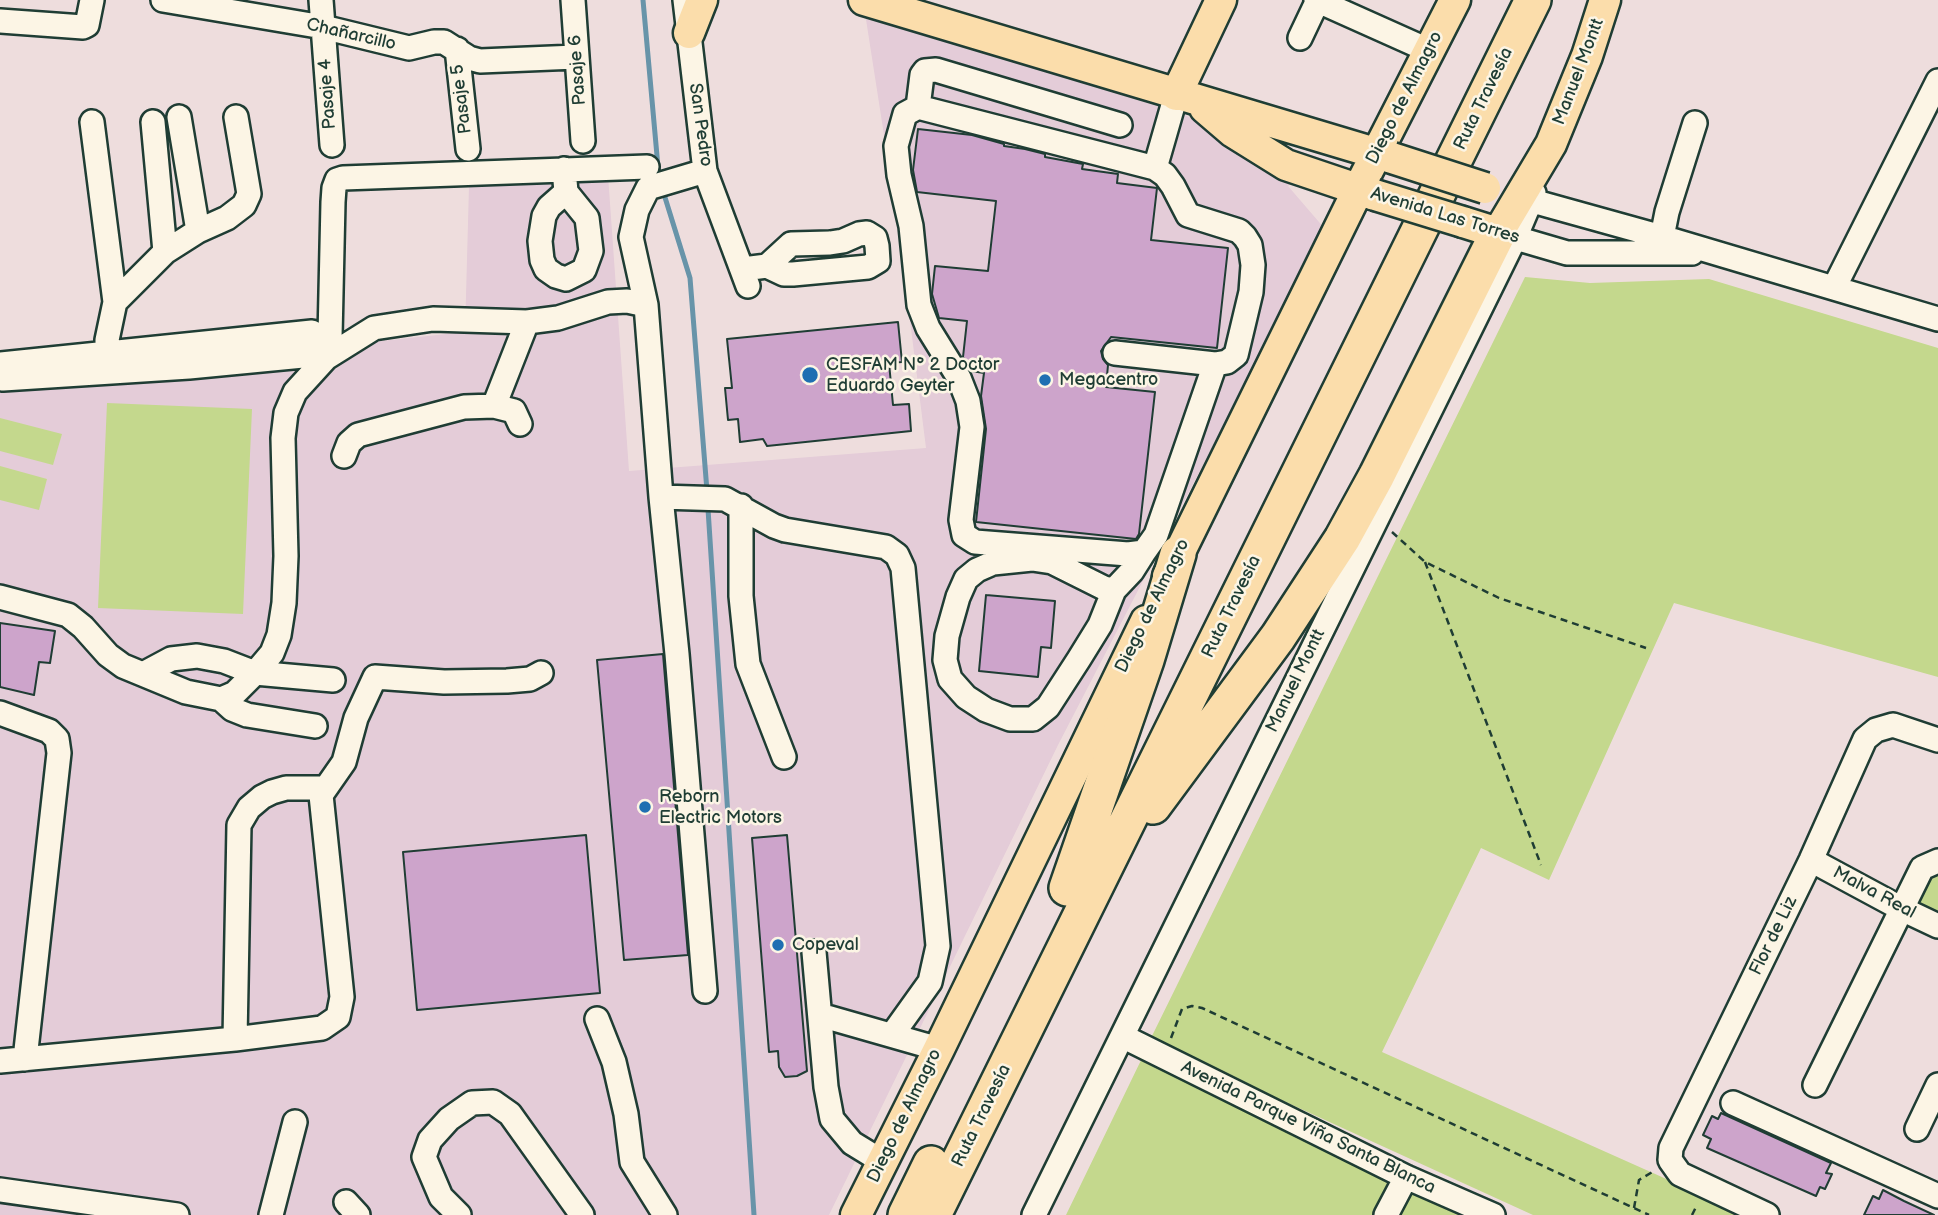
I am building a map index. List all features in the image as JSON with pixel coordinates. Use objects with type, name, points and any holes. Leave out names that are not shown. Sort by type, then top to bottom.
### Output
[{"type":"highway","name":"Ruta Travesía","points":[[933,1215],[1079,891],[1505,0]]},
{"type":"highway","name":"Ruta Travesía","points":[[906,1215],[1079,891],[1532,0]]},
{"type":"highway","points":[[1079,891],[1196,747],[1278,637],[1342,540],[1506,236]]},
{"type":"highway","points":[[1079,891],[1178,554]]},
{"type":"main road","name":"Avenida Las Torres","points":[[864,0],[913,7],[1186,98],[1524,199]]},
{"type":"main road","points":[[1186,98],[1222,0]]},
{"type":"main road","name":"Diego de Almagro","points":[[856,1215],[1178,554],[1385,156],[1455,0]]},
{"type":"main road","name":"Manuel Montt","points":[[1506,236],[1551,144],[1587,56],[1605,0]]},
{"type":"main road","name":"Avenida Las Torres","points":[[1186,98],[1286,165],[1506,236]]},
{"type":"street","points":[[0,21],[78,29],[87,24],[92,0]]},
{"type":"street","name":"Chañarcillo","points":[[163,0],[210,4],[409,48],[444,42],[469,58],[480,61],[576,57]]},
{"type":"street","name":"Pasaje 4","points":[[321,0],[332,145]]},
{"type":"street","name":"Pasaje 6","points":[[573,0],[583,141]]},
{"type":"street","points":[[1300,38],[1318,0],[1430,51]]},
{"type":"street","name":"San Pedro","points":[[688,11],[699,173],[745,277],[767,266]]},
{"type":"street","name":"Pasaje 5","points":[[457,49],[468,149]]},
{"type":"street","points":[[918,107],[922,75],[925,71],[936,70],[1120,125]]},
{"type":"street","points":[[1834,288],[1938,81]]},
{"type":"street","points":[[1154,168],[1186,98]]},
{"type":"street","points":[[1115,353],[1215,364],[1227,362],[1236,355],[1251,292],[1253,265],[1250,244],[1239,231],[1188,215],[1173,186],[1165,175],[1154,168],[918,107],[905,114],[896,146],[899,175],[911,226],[919,305],[928,328],[959,378],[968,401],[972,427],[961,520],[964,535],[975,542],[1128,554],[1144,552]]},
{"type":"street","points":[[179,117],[198,231]]},
{"type":"street","points":[[115,302],[165,252],[198,231],[239,211],[249,194],[236,117]]},
{"type":"street","points":[[92,122],[115,302],[107,340],[107,354]]},
{"type":"street","points":[[153,122],[165,252]]},
{"type":"street","points":[[1662,237],[1695,123]]},
{"type":"street","points":[[0,365],[107,354],[306,340],[318,349],[330,337],[334,188],[337,180],[344,178],[565,181],[699,173]]},
{"type":"street","points":[[651,176],[648,188],[641,198],[631,237],[646,305],[705,991]]},
{"type":"street","name":"Avenida Las Torres","points":[[1524,199],[1938,319]]},
{"type":"street","name":"Avenida Las Torres","points":[[1506,236],[1567,253],[1716,253]]},
{"type":"street","name":"Manuel Montt","points":[[1034,1215],[1124,1037],[1377,517],[1506,236]]},
{"type":"street","points":[[221,699],[235,692],[255,673],[272,653],[279,635],[285,603],[282,438],[286,413],[295,392],[326,358],[374,328],[433,318],[527,322],[558,317],[608,302],[627,301],[646,305]]},
{"type":"street","points":[[494,405],[527,322]]},
{"type":"street","points":[[0,379],[189,367],[306,340]]},
{"type":"street","points":[[1114,590],[1104,589],[1052,562],[1032,559],[993,563],[977,570],[966,579],[947,636],[945,660],[950,679],[966,697],[986,710],[1010,719],[1033,719],[1048,707],[1100,625],[1114,590],[1132,571],[1156,535],[1215,364]]},
{"type":"street","points":[[344,456],[349,443],[358,435],[464,407],[494,405],[514,411],[520,425]]},
{"type":"street","points":[[661,497],[725,499],[785,530],[886,547],[898,555],[903,568],[938,947],[930,982],[892,1035]]},
{"type":"street","points":[[741,506],[741,596],[748,664],[784,757]]},
{"type":"street","points":[[0,597],[68,615],[83,627],[108,655],[123,666],[186,692],[221,699],[232,709],[247,715],[315,726]]},
{"type":"street","points":[[143,674],[171,659],[197,656],[223,661],[255,673],[333,680]]},
{"type":"street","points":[[0,1060],[235,1039],[322,1028],[338,1017],[342,997],[321,795],[344,762],[356,718],[375,677],[444,682],[507,681],[530,679],[541,673]]},
{"type":"street","points":[[0,713],[49,731],[57,739],[59,753],[25,1059]]},
{"type":"street","name":"Flor de Liz","points":[[1670,1160],[1671,1148],[1811,860],[1866,739],[1877,730],[1893,725],[1938,740]]},
{"type":"street","points":[[235,1039],[239,825],[249,808],[272,792],[286,788],[325,788]]},
{"type":"street","name":"Malva Real","points":[[1811,860],[1938,926]]},
{"type":"street","points":[[1815,1085],[1922,868],[1938,861]]},
{"type":"street","points":[[814,953],[826,1087],[832,1119],[852,1143],[883,1162]]},
{"type":"street","points":[[820,1015],[939,1049]]},
{"type":"street","points":[[597,1019],[614,1062],[626,1114],[632,1162],[665,1215]]},
{"type":"street","name":"Avenida Parque Viña Santa Blanca","points":[[1124,1037],[1406,1177],[1493,1215]]},
{"type":"street","points":[[1917,1129],[1938,1086]]},
{"type":"street","points":[[459,1215],[441,1197],[424,1157],[430,1140],[449,1119],[472,1103],[493,1102],[510,1114],[583,1215]]},
{"type":"street","points":[[1733,1102],[1938,1196]]},
{"type":"street","points":[[271,1215],[295,1122]]},
{"type":"street","points":[[1670,1160],[1680,1174],[1767,1215]]},
{"type":"street","points":[[1386,1215],[1406,1177]]},
{"type":"street","points":[[0,1189],[57,1206],[166,1214]]},
{"type":"path","points":[[1377,517],[1425,562],[1499,598],[1646,648]]},
{"type":"path","points":[[1425,562],[1541,865]]},
{"type":"path","points":[[1163,1058],[1182,1009],[1192,1006],[1202,1008],[1649,1215]]},
{"type":"path","points":[[1634,1208],[1639,1181],[1670,1160]]},
{"type":"shaded area","points":[[865,13],[1185,115],[1297,178],[1288,186],[1325,229],[1058,745],[829,1215],[0,1215],[0,382],[465,332],[469,186],[608,175],[629,471],[926,448],[898,225]]},
{"type":"green space","points":[[1525,277],[1590,283],[1709,279],[1938,348],[1938,677],[1674,603],[1549,880],[1481,848],[1382,1052],[1747,1215],[1533,1215],[1150,1040]]},
{"type":"green space","points":[[107,403],[252,409],[243,614],[98,608]]},
{"type":"green space","points":[[0,418],[62,434],[53,465],[0,451]]},
{"type":"green space","points":[[0,466],[47,479],[39,510],[0,500]]},
{"type":"green space","points":[[1938,870],[1938,918],[1909,904],[1925,876]]},
{"type":"green space","points":[[1145,1052],[1398,1169],[1375,1215],[1066,1215]]},
{"type":"green space","points":[[1411,1191],[1466,1215],[1398,1215]]},
{"type":"building","name":"Megacentro","points":[[918,129],[972,135],[1004,146],[1045,154],[1045,157],[1083,164],[1082,169],[1118,174],[1117,183],[1157,188],[1151,240],[1228,248],[1217,348],[1111,337],[1101,351],[1108,365],[1106,387],[1155,392],[1139,534],[1136,539],[976,522],[986,429],[981,396],[984,373],[971,371],[963,357],[967,321],[939,318],[932,294],[935,266],[988,271],[996,201],[917,192],[913,170]]},
{"type":"building","name":"CESFAM N° 2 Doctor Eduardo Geyter","points":[[898,322],[902,362],[889,363],[893,405],[909,404],[911,431],[767,446],[763,439],[740,442],[738,419],[728,420],[725,388],[732,388],[727,339]]},
{"type":"building","points":[[986,595],[1055,601],[1051,648],[1041,647],[1038,677],[979,671]]},
{"type":"building","points":[[0,623],[55,631],[50,663],[39,662],[34,695],[0,687]]},
{"type":"building","name":"Reborn Electric Motors","points":[[663,654],[688,955],[624,960],[597,660]]},
{"type":"building","points":[[586,835],[600,993],[417,1010],[403,852]]},
{"type":"building","name":"Copeval","points":[[787,835],[807,1071],[797,1076],[785,1077],[779,1067],[778,1051],[769,1052],[752,838]]},
{"type":"building","points":[[1721,1113],[1831,1163],[1826,1173],[1832,1174],[1825,1189],[1820,1187],[1816,1196],[1707,1148],[1711,1139],[1703,1135],[1712,1116],[1718,1119]]},
{"type":"building","points":[[1883,1190],[1934,1215],[1864,1215],[1873,1196],[1879,1199]]},
{"type":"waterway","points":[[643,0],[659,178]]},
{"type":"waterway","points":[[663,191],[690,278],[707,491]]},
{"type":"waterway","points":[[708,509],[754,1215]]},
{"type":"place","name":"CESFAM N° 2 Doctor Eduardo Geyter","points":[[810,375]]},
{"type":"place","name":"Megacentro","points":[[1045,380]]},
{"type":"place","name":"Reborn Electric Motors","points":[[645,807]]},
{"type":"place","name":"Copeval","points":[[778,945]]}]
